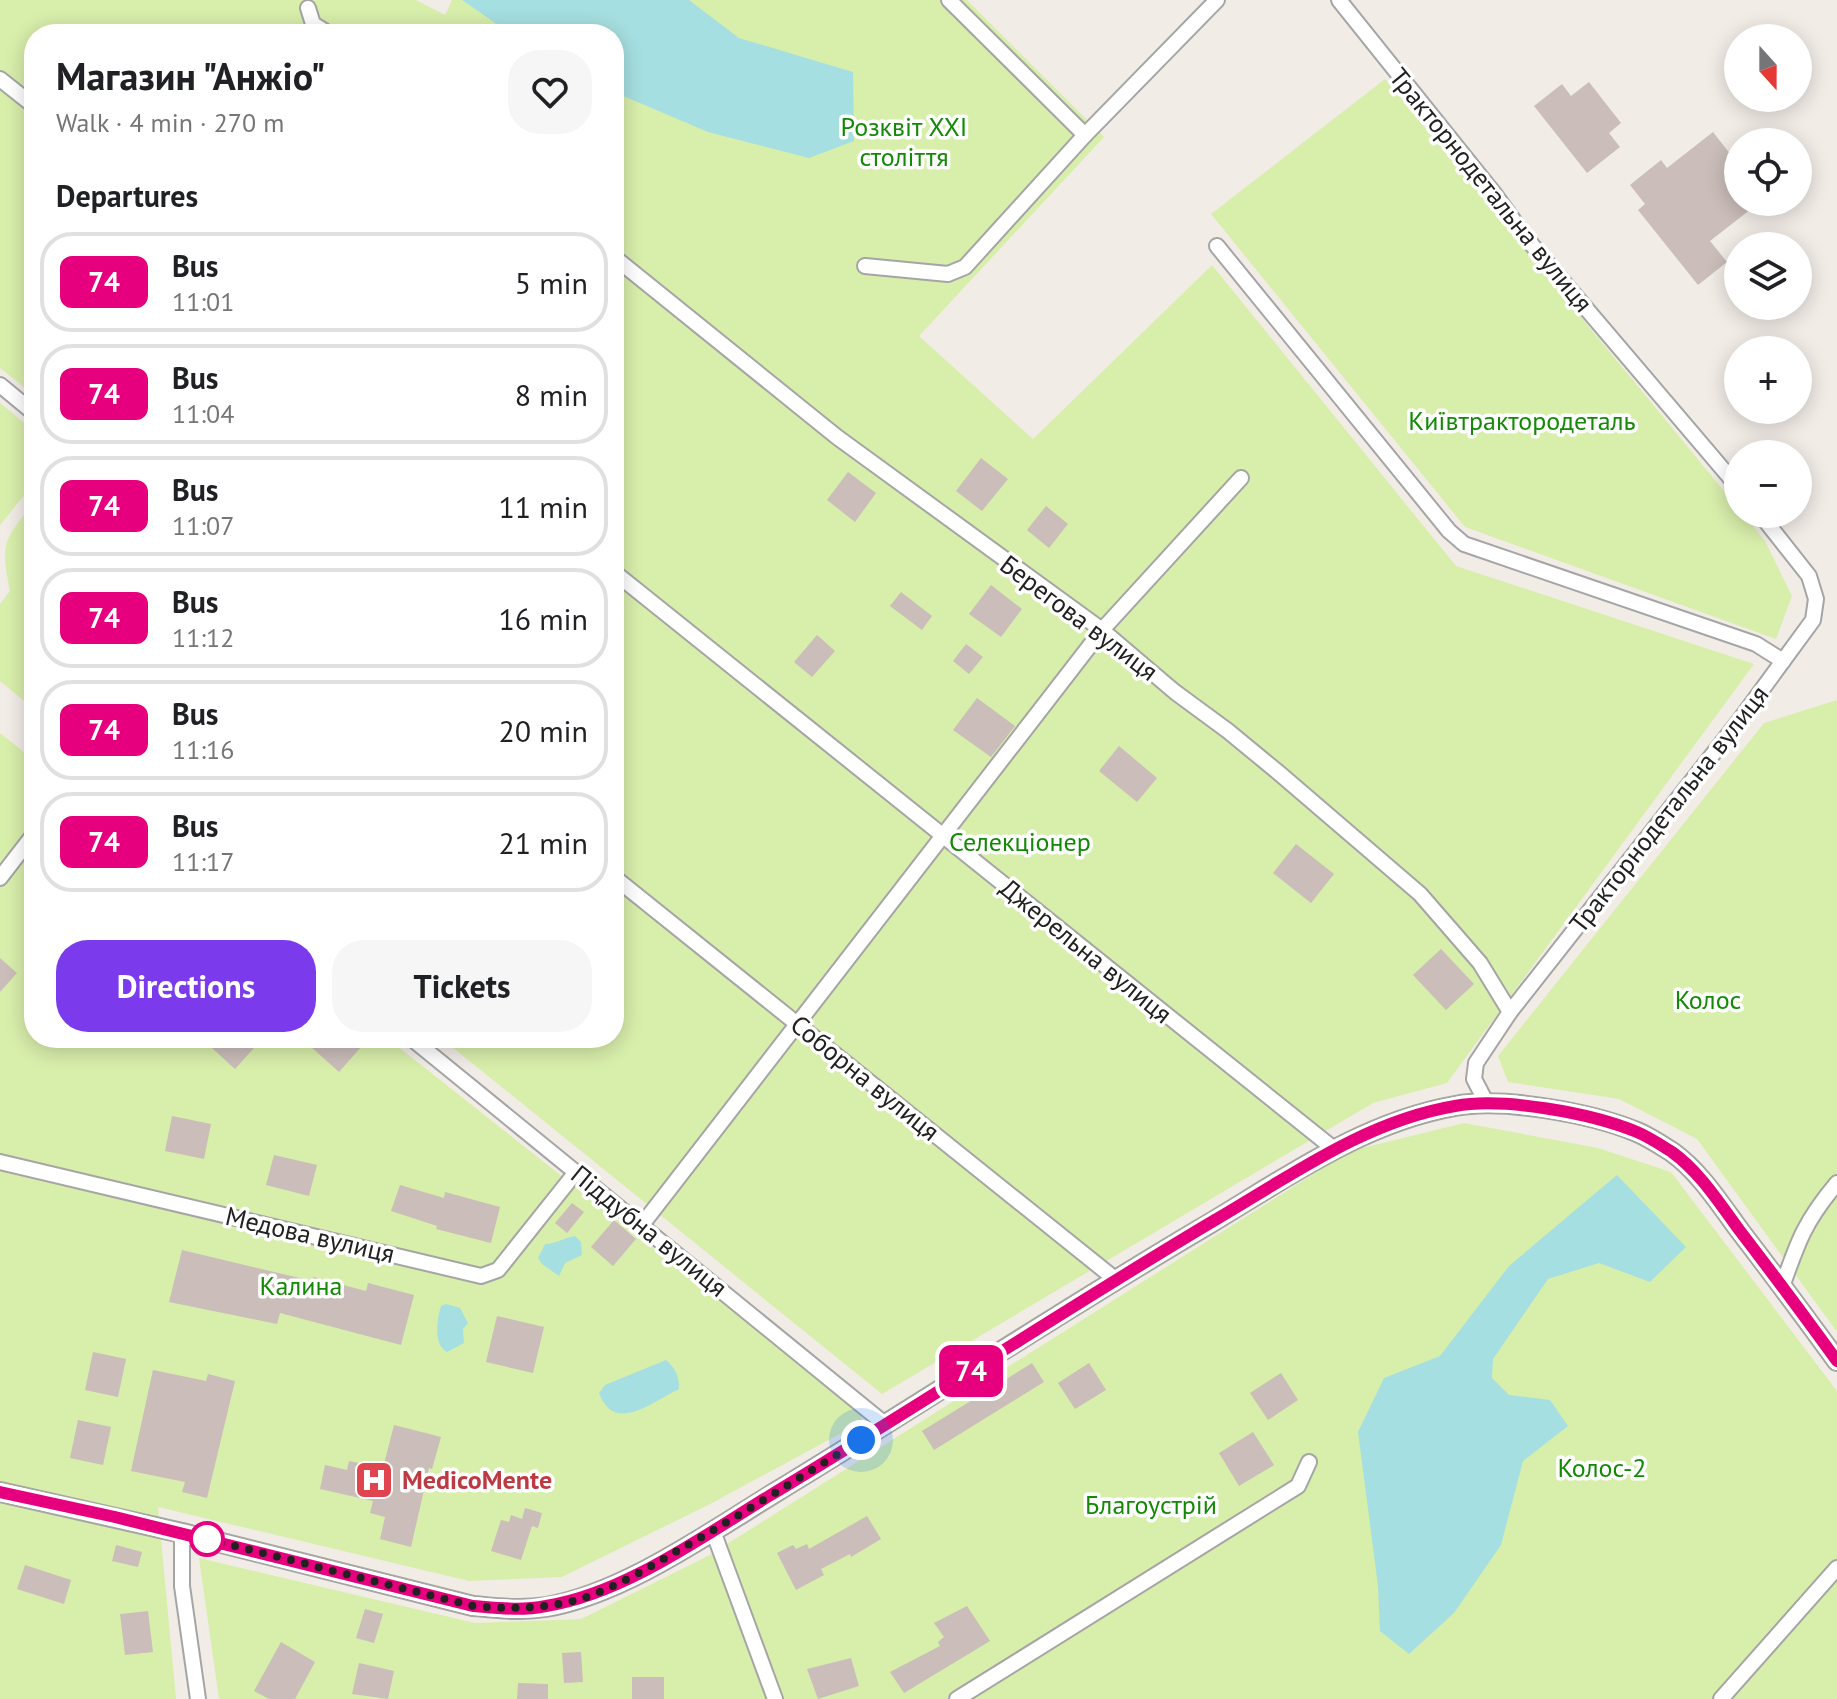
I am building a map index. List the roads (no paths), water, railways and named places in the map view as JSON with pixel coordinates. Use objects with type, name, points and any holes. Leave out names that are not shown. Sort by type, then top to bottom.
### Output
[{"type":"street","points":[[949,0],[1085,135]]},
{"type":"street","name":"Тракторнодетальна вулиця","points":[[1339,0],[1527,239],[1724,471]]},
{"type":"street","points":[[865,266],[948,274],[965,267],[1085,135],[1215,1]]},
{"type":"street","points":[[308,8],[313,24]]},
{"type":"street","points":[[0,79],[24,98]]},
{"type":"street","points":[[1217,246],[1449,531],[1464,544],[1756,644],[1783,661]]},
{"type":"street","name":"Берегова вулиця","points":[[624,265],[837,437],[1102,630],[1175,692],[1259,756],[1420,894],[1480,963],[1510,1012]]},
{"type":"street","points":[[0,385],[24,405]]},
{"type":"street","points":[[641,1226],[1102,630],[1241,478]]},
{"type":"street","name":"Тракторнодетальна вулиця","points":[[1486,1102],[1474,1079],[1476,1063],[1510,1012],[1813,620],[1816,599],[1809,576],[1771,528]]},
{"type":"street","name":"Джерельна вулиця","points":[[624,580],[1334,1149]]},
{"type":"street","points":[[0,878],[24,847]]},
{"type":"street","name":"Соборна вулиця","points":[[624,885],[1115,1279]]},
{"type":"street","name":"Піддубна вулиця","points":[[423,1048],[886,1425]]},
{"type":"street","points":[[0,1492],[182,1533],[473,1606],[512,1610],[580,1599],[628,1578],[713,1531],[1115,1279],[1334,1149],[1379,1127],[1423,1113],[1486,1102],[1596,1119],[1639,1133],[1676,1155],[1706,1185],[1837,1361]]},
{"type":"street","name":"Медова вулиця","points":[[0,1162],[481,1276],[498,1270],[576,1172]]},
{"type":"street","points":[[1782,1287],[1806,1224],[1837,1183]]},
{"type":"street","points":[[957,1699],[1298,1486],[1309,1462]]},
{"type":"street","points":[[713,1531],[775,1699]]},
{"type":"street","points":[[182,1533],[182,1586],[198,1699]]},
{"type":"street","points":[[1721,1699],[1837,1568]]},
{"type":"water","points":[[462,0],[689,0],[739,38],[853,72],[854,141],[809,158],[708,132],[624,96],[624,24],[497,24]]},
{"type":"water","points":[[1617,1175],[1686,1247],[1650,1282],[1599,1263],[1548,1279],[1493,1359],[1492,1378],[1509,1395],[1550,1400],[1568,1426],[1523,1461],[1501,1545],[1454,1613],[1409,1654],[1380,1631],[1378,1586],[1358,1432],[1384,1378],[1440,1356],[1509,1266]]},
{"type":"water","points":[[575,1236],[581,1242],[582,1255],[565,1263],[559,1276],[542,1264],[538,1258],[545,1244]]},
{"type":"water","points":[[446,1304],[460,1308],[468,1323],[463,1329],[464,1343],[447,1352],[440,1344],[437,1331],[441,1306]]},
{"type":"water","points":[[666,1360],[676,1373],[679,1389],[634,1412],[614,1412],[606,1405],[599,1393],[605,1385]]},
{"type":"place","name":"MedicoMente","points":[[374,1480]]},
{"type":"park label","name":"Розквіт XXI століття","points":[[904,142]]},
{"type":"park label","name":"Київтрактородеталь","points":[[1522,421]]},
{"type":"park label","name":"Селекціонер","points":[[1020,842]]},
{"type":"park label","name":"Колос","points":[[1708,1000]]},
{"type":"park label","name":"Калина","points":[[301,1286]]},
{"type":"park label","name":"Колос-2","points":[[1602,1468]]},
{"type":"park label","name":"Благоустрій","points":[[1151,1505]]}]
